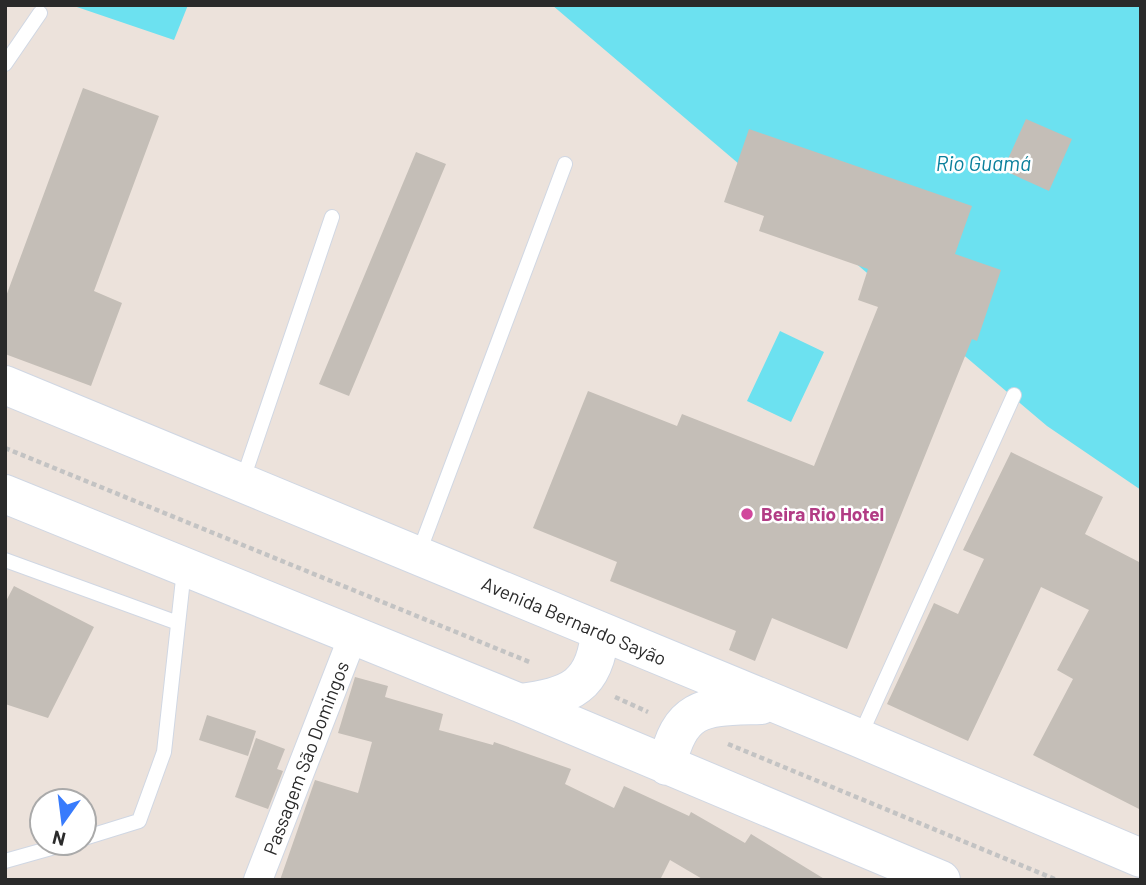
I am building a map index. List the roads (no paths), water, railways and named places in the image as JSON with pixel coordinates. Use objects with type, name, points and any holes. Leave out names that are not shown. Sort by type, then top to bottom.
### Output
[{"type":"main road","name":"Avenida Bernardo Sayão","points":[[5,385],[859,738],[1141,858]]},
{"type":"main road","points":[[5,494],[520,703],[667,766],[892,871],[941,880]]},
{"type":"main road","points":[[520,703],[557,698],[580,683],[596,659],[600,631]]},
{"type":"main road","points":[[667,766],[679,732],[706,707],[773,704]]},
{"type":"street","name":"Passagem São Domingos","points":[[258,880],[353,636]]},
{"type":"lane","points":[[5,64],[40,13]]},
{"type":"lane","points":[[418,556],[565,164]]},
{"type":"lane","points":[[241,483],[332,217]]},
{"type":"lane","points":[[859,738],[1014,395]]},
{"type":"lane","points":[[5,560],[178,623]]},
{"type":"lane","points":[[98,834],[139,821],[164,752],[185,567]]},
{"type":"lane","points":[[5,861],[28,855]]},
{"type":"water","points":[[71,5],[188,5],[174,40]]},
{"type":"water","name":"Rio Guamá","points":[[552,5],[1141,5],[1141,490],[1047,426]]},
{"type":"water","points":[[780,331],[824,352],[791,422],[747,401]]},
{"type":"place","name":"Beira Rio Hotel","points":[[747,514]]}]
